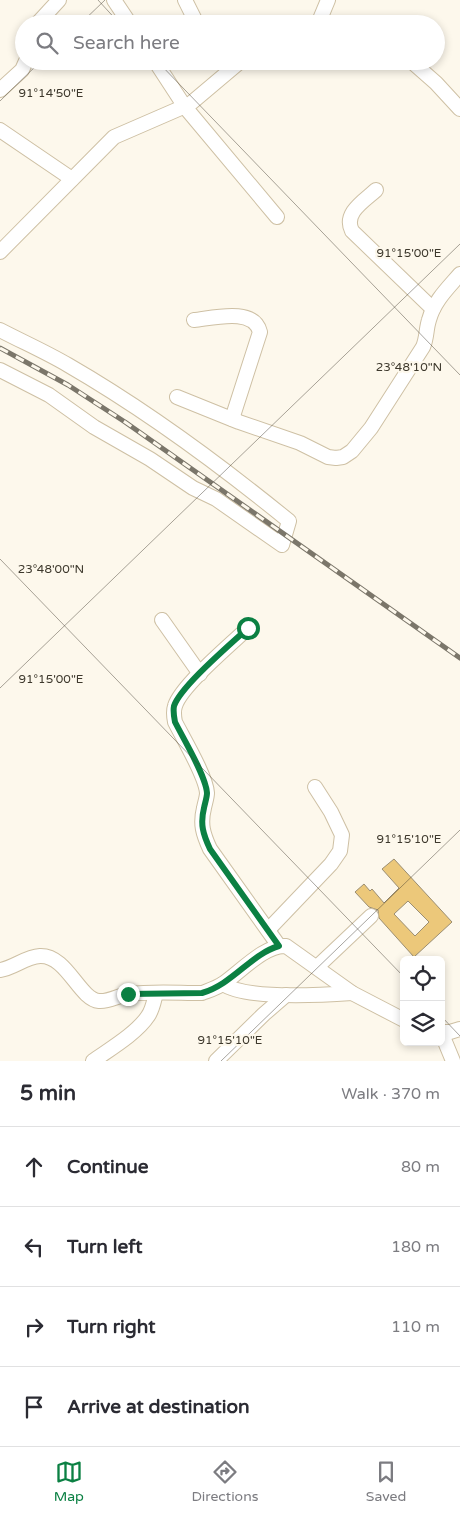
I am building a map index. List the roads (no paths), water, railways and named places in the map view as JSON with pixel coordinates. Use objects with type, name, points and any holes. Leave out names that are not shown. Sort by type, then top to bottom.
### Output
[{"type":"street","points":[[46,15],[60,0]]},
{"type":"street","points":[[114,0],[124,15]]},
{"type":"street","points":[[184,0],[192,15]]},
{"type":"street","points":[[322,15],[328,0]]},
{"type":"street","points":[[0,90],[22,70]]},
{"type":"street","points":[[161,70],[185,107],[277,217]]},
{"type":"street","points":[[224,70],[226,74]]},
{"type":"street","points":[[0,252],[114,137],[185,107],[231,70]]},
{"type":"street","points":[[421,70],[460,109]]},
{"type":"street","points":[[0,130],[72,179]]},
{"type":"street","points":[[376,190],[352,213],[349,225],[352,231],[432,309]]},
{"type":"street","points":[[177,397],[300,443],[328,457],[336,458],[343,456],[352,450],[371,428],[417,358],[426,339],[432,309],[460,274]]},
{"type":"street","points":[[194,320],[234,316],[246,317],[253,320],[258,326],[260,332],[232,419]]},
{"type":"street","points":[[0,330],[66,364],[135,406],[235,477],[289,521],[282,545],[216,499],[193,488],[150,459],[94,427],[49,395],[0,370]]},
{"type":"street","points":[[162,620],[200,674]]},
{"type":"street","points":[[248,628],[188,685],[175,705],[173,714],[206,787],[207,794],[202,818],[202,830],[210,849],[279,946]]},
{"type":"street","points":[[268,930],[332,864],[340,851],[342,835],[331,812],[315,787]]},
{"type":"street","points":[[317,967],[371,916]]},
{"type":"street","points":[[2,971],[34,957],[45,956],[64,968],[87,995],[99,1001],[128,994],[202,993],[223,984],[267,951],[279,946],[286,946],[352,993],[400,1018]]},
{"type":"street","points":[[223,984],[229,988],[241,991],[286,995],[352,993]]},
{"type":"street","points":[[93,1061],[143,1022],[149,1015],[156,993]]},
{"type":"street","points":[[216,1061],[286,995]]},
{"type":"street","points":[[445,1032],[460,1029]]},
{"type":"street","points":[[445,1042],[453,1061]]},
{"type":"railway","points":[[0,348],[68,385],[125,422],[460,658]]}]
